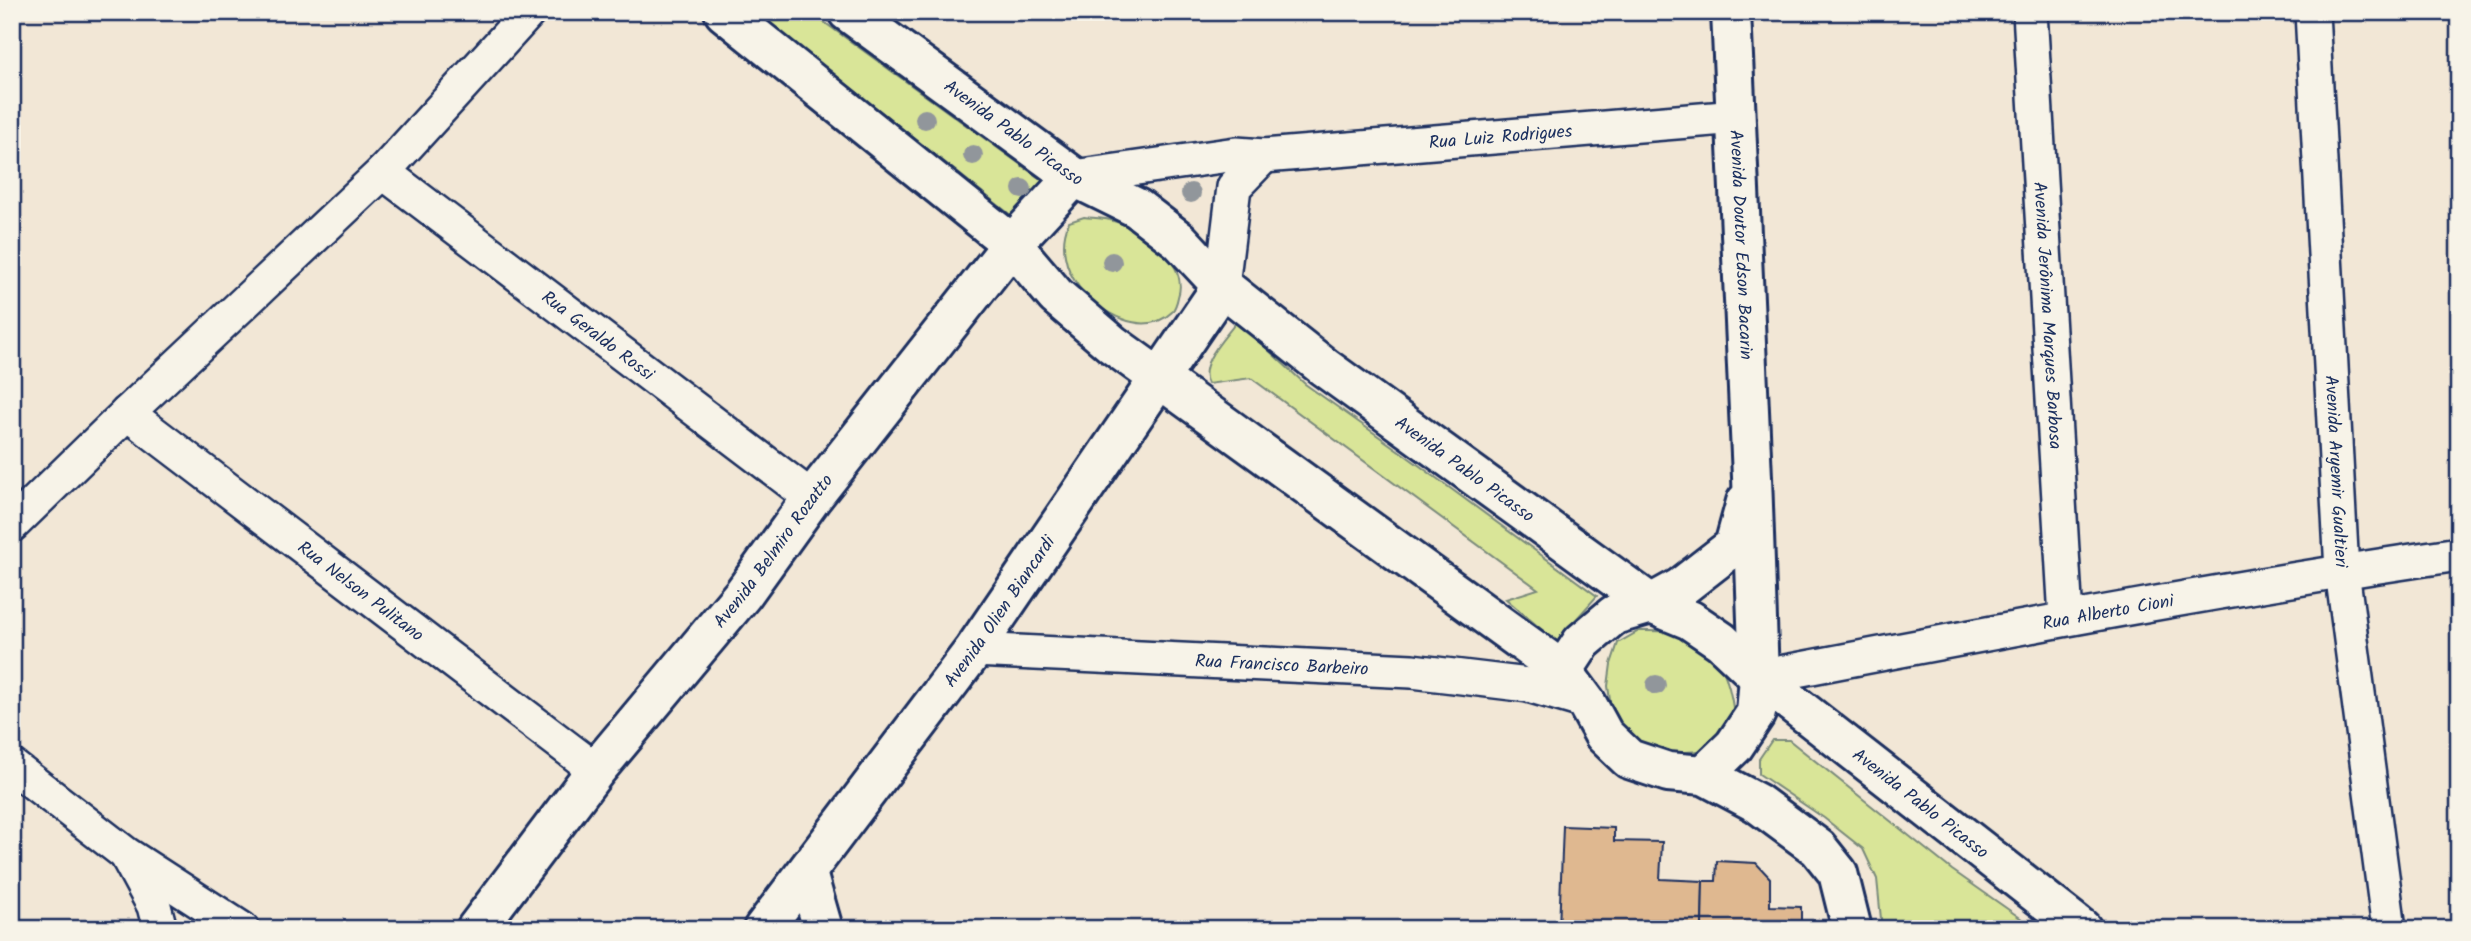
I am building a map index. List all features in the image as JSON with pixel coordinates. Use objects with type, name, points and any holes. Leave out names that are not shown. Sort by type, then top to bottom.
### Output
[{"type":"main road","points":[[724,12],[1012,244],[1056,296],[1112,344],[1563,671],[1586,702],[1604,735],[1629,759],[1668,772],[1704,775],[1757,803],[1818,848],[1838,873],[1852,929]]},
{"type":"main road","name":"Avenida Pablo Picasso","points":[[848,12],[1074,177],[1137,208],[1180,241],[1222,286],[1324,367],[1651,604],[1690,620],[1721,641],[1759,677],[2082,929]]},
{"type":"main road","name":"Avenida Doutor Edson Bacarin","points":[[1731,12],[1759,677]]},
{"type":"main road","name":"Avenida Belmiro Rozatto","points":[[476,929],[596,770],[743,594],[812,498],[1012,244],[1074,177]]},
{"type":"main road","name":"Avenida Olien Biancardi","points":[[763,929],[974,650],[1222,286]]},
{"type":"main road","name":"Avenida Doutor Edson Bacarin","points":[[1651,604],[1680,588],[1734,546],[1752,477]]},
{"type":"main road","points":[[1563,671],[1582,642],[1614,615],[1651,604]]},
{"type":"main road","points":[[1704,775],[1734,746],[1756,713],[1759,677]]},
{"type":"main road","points":[[807,873],[823,929]]},
{"type":"street","points":[[12,525],[383,173],[529,12]]},
{"type":"street","name":"Avenida Jerônima Marques Barbosa","points":[[2030,12],[2066,618]]},
{"type":"street","name":"Avenida Aryemir Gualtieri","points":[[2312,12],[2342,571],[2389,929]]},
{"type":"street","name":"Rua Luiz Rodrigues","points":[[1074,177],[1236,154],[1264,156],[1737,117]]},
{"type":"street","points":[[1222,286],[1234,187],[1264,156]]},
{"type":"street","name":"Rua Geraldo Rossi","points":[[383,173],[812,498]]},
{"type":"street","name":"Rua Nelson Pulitano","points":[[127,413],[596,770]]},
{"type":"street","name":"Rua Alberto Cioni","points":[[1759,677],[2066,618],[2459,554]]},
{"type":"street","name":"Rua Francisco Barbeiro","points":[[974,650],[1412,671],[1528,685],[1586,702]]},
{"type":"street","points":[[12,765],[126,854],[242,929]]},
{"type":"street","points":[[126,854],[154,906],[160,929]]},
{"type":"green space","points":[[756,12],[810,12],[1050,186],[1017,220]]},
{"type":"green space","points":[[1084,217],[1107,219],[1122,224],[1160,248],[1177,272],[1180,284],[1172,312],[1161,320],[1135,323],[1109,313],[1087,296],[1070,272],[1064,247],[1069,222]]},
{"type":"green space","points":[[1237,321],[1305,384],[1597,596],[1569,627],[1561,646],[1506,599],[1538,589],[1251,378],[1208,384],[1206,368],[1209,360]]},
{"type":"green space","points":[[1639,631],[1685,634],[1699,640],[1715,656],[1730,690],[1735,725],[1711,750],[1662,754],[1630,737],[1611,708],[1608,686],[1618,643]]},
{"type":"green space","points":[[1772,740],[1789,740],[1952,870],[2036,929],[1882,929],[1877,879],[1863,849],[1824,818],[1759,774],[1759,759]]},
{"type":"building","points":[[1563,826],[1614,828],[1614,841],[1662,842],[1660,879],[1703,881],[1702,927],[1655,925],[1655,929],[1559,929]]},
{"type":"building","points":[[1717,861],[1756,863],[1770,878],[1770,906],[1801,907],[1801,929],[1702,927],[1703,881],[1716,881]]}]
